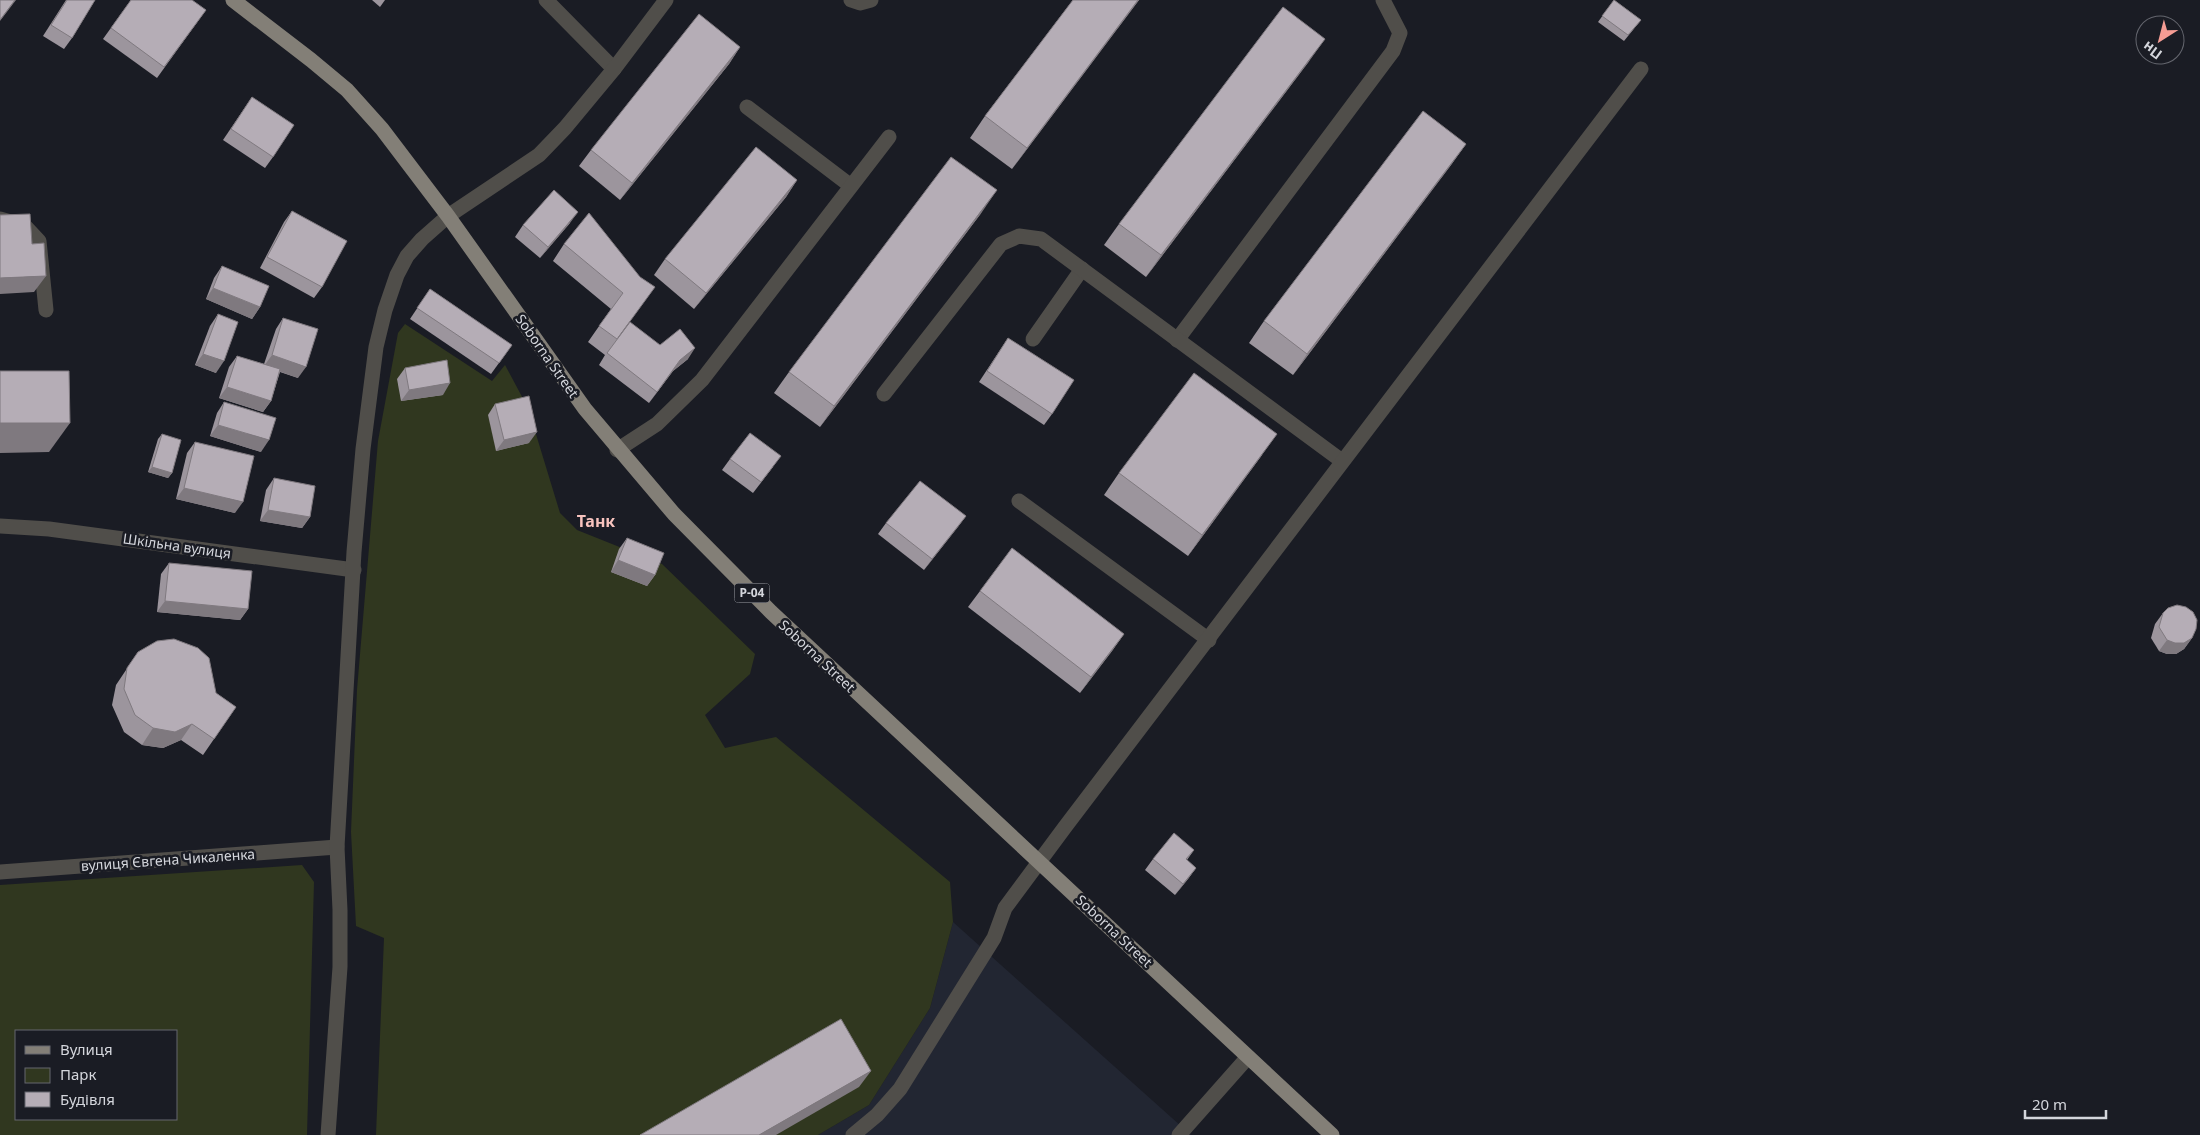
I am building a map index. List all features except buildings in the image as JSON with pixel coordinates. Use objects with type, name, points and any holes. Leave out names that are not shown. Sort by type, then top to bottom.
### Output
[{"type":"main road","name":"Soborna Street","points":[[232,0],[347,90],[382,128],[448,216],[585,409],[617,450],[674,514],[771,612],[1332,1135]]},
{"type":"street","points":[[546,0],[614,69]]},
{"type":"street","points":[[328,1135],[340,967],[340,910],[336,847],[354,570],[363,449],[376,347],[385,310],[397,275],[407,256],[422,238],[448,216],[539,154],[565,128],[614,69],[666,0]]},
{"type":"street","points":[[851,0],[860,3],[871,0]]},
{"type":"street","points":[[1177,340],[1394,51],[1400,33],[1383,0]]},
{"type":"street","points":[[853,1135],[877,1114],[900,1089],[994,938],[1005,908],[1039,862],[1641,69]]},
{"type":"street","points":[[747,107],[851,186]]},
{"type":"street","points":[[617,450],[657,424],[702,380],[889,136]]},
{"type":"street","points":[[0,219],[25,226],[39,241],[46,310]]},
{"type":"street","points":[[884,394],[1001,244],[1019,236],[1041,238],[1342,461]]},
{"type":"street","points":[[1033,339],[1082,269]]},
{"type":"street","points":[[1019,501],[1209,640]]},
{"type":"street","name":"Шкільна вулиця","points":[[0,526],[49,529],[354,570]]},
{"type":"street","name":"вулиця Євгена Чикаленка","points":[[0,872],[336,847]]},
{"type":"street","points":[[1179,1135],[1248,1057]]},
{"type":"shaded area","points":[[953,922],[1191,1135],[818,1135],[869,1105],[930,1008]]},
{"type":"green space","points":[[405,324],[492,381],[505,365],[528,408],[560,513],[577,530],[662,564],[755,654],[750,674],[705,715],[725,748],[776,737],[950,882],[953,922],[930,1008],[869,1105],[818,1135],[376,1135],[384,938],[356,926],[351,832],[357,690],[378,441],[398,333]]},
{"type":"green space","points":[[302,865],[314,882],[307,1135],[0,1135],[0,885]]},
{"type":"district","name":"Танк","points":[[596,521]]}]
